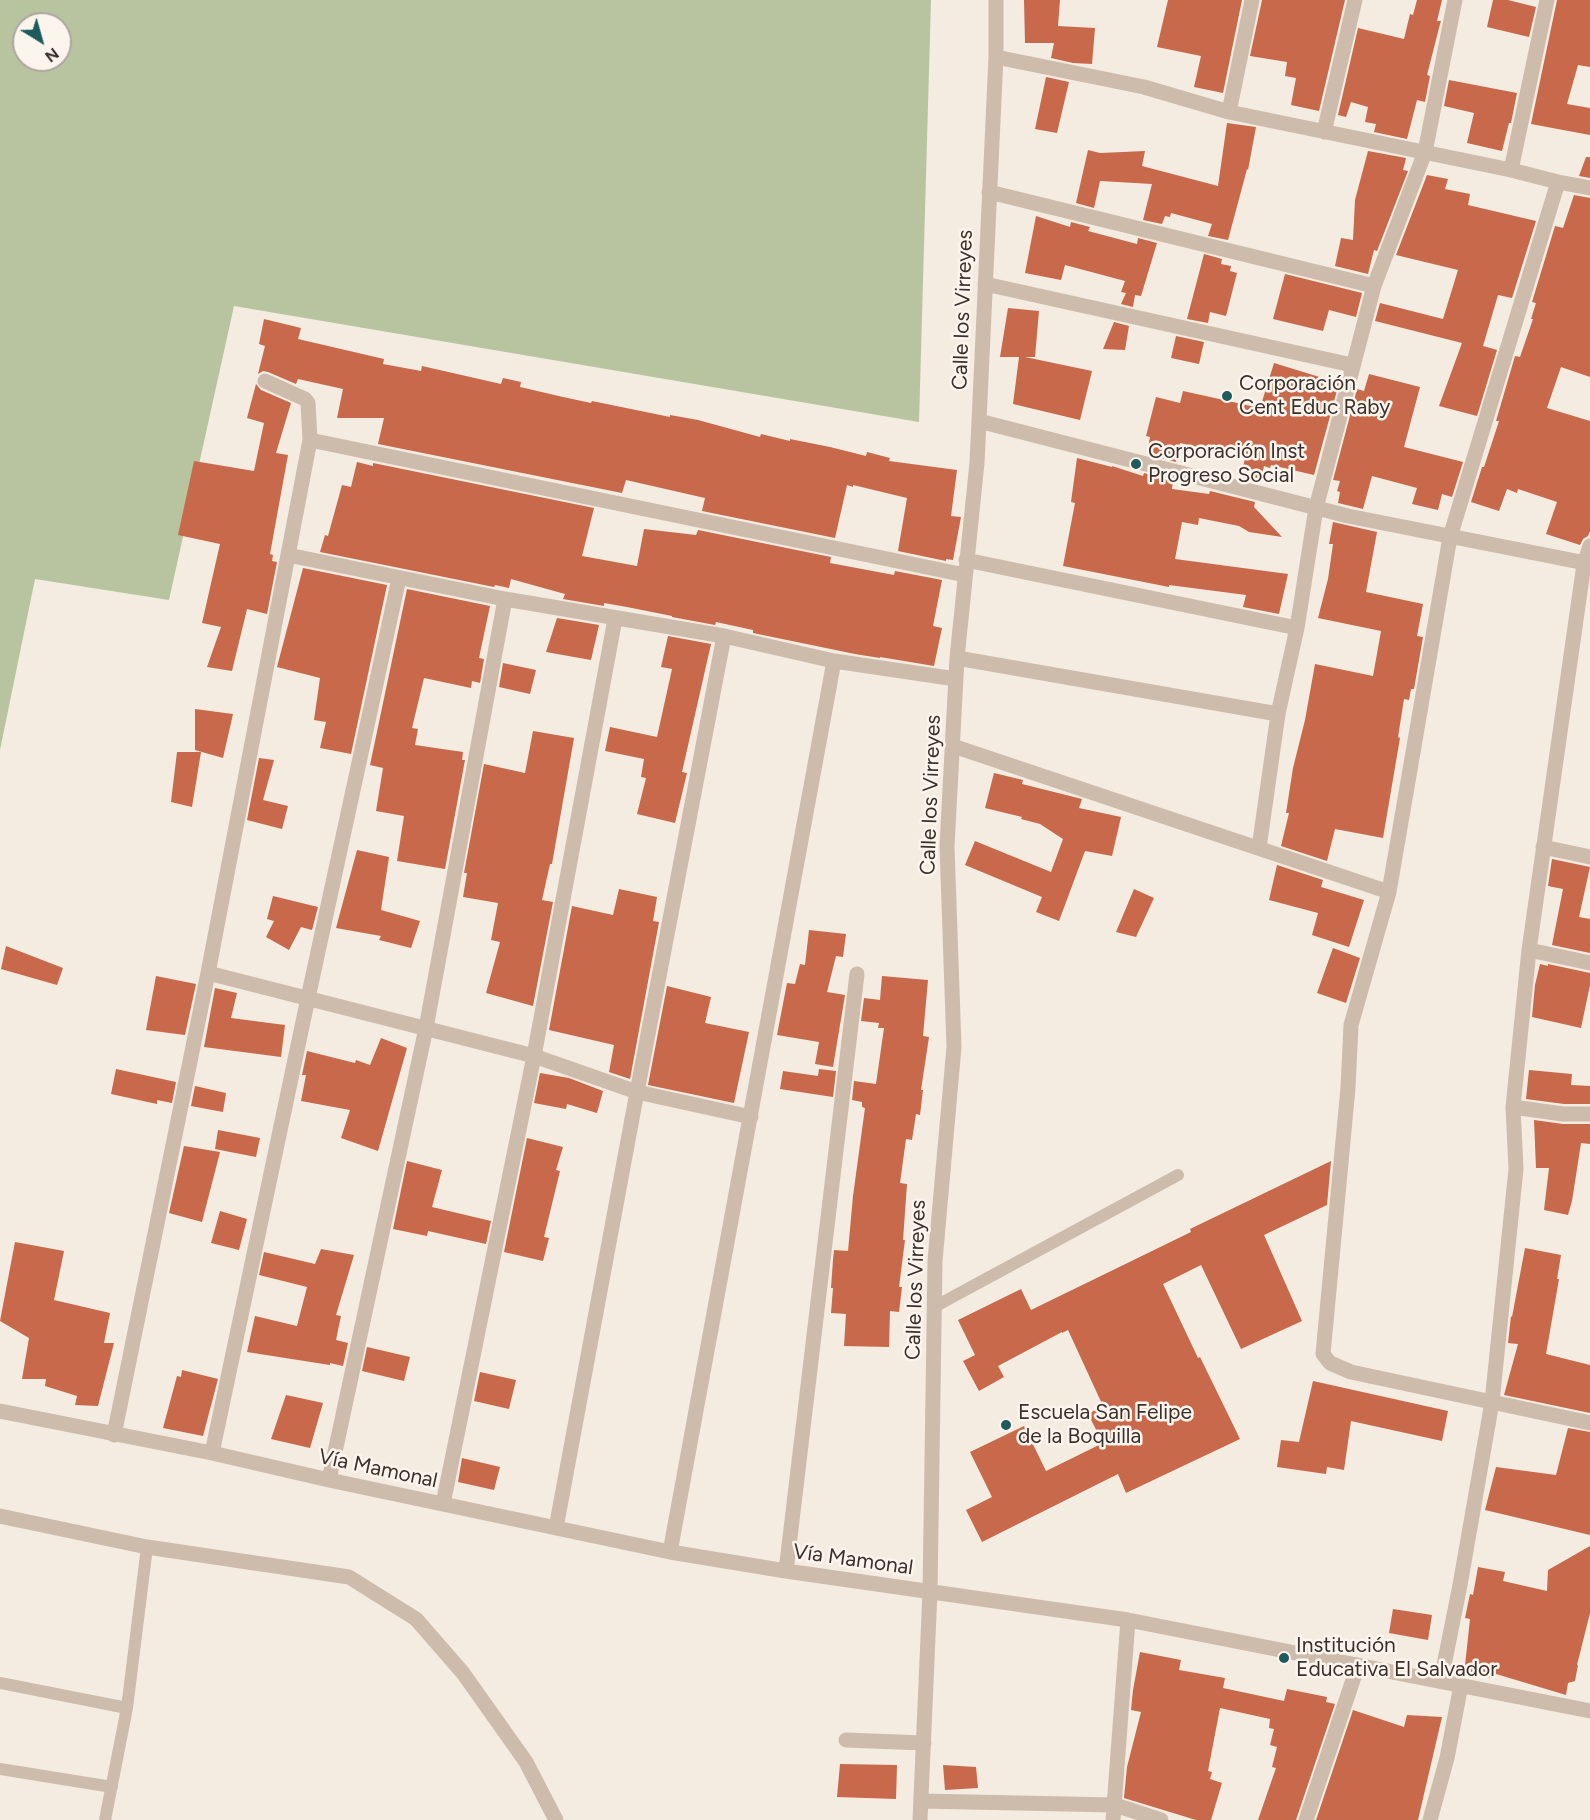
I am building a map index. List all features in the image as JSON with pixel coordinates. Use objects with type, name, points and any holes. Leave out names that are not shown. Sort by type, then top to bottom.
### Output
[{"type":"street","name":"Calle los Virreyes","points":[[920,1820],[930,1592],[935,1261],[954,1047],[947,846],[957,658],[977,463],[996,57],[996,0]]},
{"type":"street","points":[[1229,112],[1252,0]]},
{"type":"street","points":[[1324,132],[1355,0]]},
{"type":"street","points":[[1259,848],[1278,714],[1297,628],[1316,508],[1374,286],[1425,152],[1455,0]]},
{"type":"street","points":[[1511,170],[1547,0]]},
{"type":"street","points":[[996,57],[1144,87],[1229,112],[1590,188]]},
{"type":"street","points":[[1557,182],[1450,537],[1389,892],[1351,1025],[1348,1088],[1323,1354],[1330,1363],[1351,1372],[1590,1423]]},
{"type":"street","points":[[989,192],[1374,286]]},
{"type":"street","points":[[985,284],[1352,365]]},
{"type":"street","points":[[114,1435],[208,972],[310,440],[308,403],[305,399],[265,381]]},
{"type":"street","points":[[979,421],[1316,508],[1587,564]]},
{"type":"street","points":[[310,440],[966,567],[1297,628]]},
{"type":"street","points":[[1441,1680],[1492,1401],[1516,1169],[1514,1107],[1529,950],[1590,546]]},
{"type":"street","points":[[288,555],[505,599],[724,636],[834,661],[956,679]]},
{"type":"street","points":[[212,1453],[399,578]]},
{"type":"street","points":[[329,1480],[426,1028],[505,599]]},
{"type":"street","points":[[443,1504],[534,1056],[615,619]]},
{"type":"street","points":[[556,1528],[724,636]]},
{"type":"street","points":[[957,658],[1278,714]]},
{"type":"street","points":[[670,1552],[834,661]]},
{"type":"street","points":[[953,746],[1389,892]]},
{"type":"street","points":[[1543,846],[1590,857]]},
{"type":"street","points":[[1529,950],[1590,963]]},
{"type":"street","points":[[208,972],[534,1056],[637,1092],[751,1117]]},
{"type":"street","points":[[786,1571],[857,974]]},
{"type":"street","points":[[1514,1107],[1563,1114],[1590,1114]]},
{"type":"street","name":"Vía Mamonal","points":[[0,1412],[212,1453],[670,1552],[1128,1620],[1590,1711]]},
{"type":"street","points":[[0,1516],[147,1547],[349,1577],[416,1619],[463,1673],[526,1762],[556,1820]]},
{"type":"street","points":[[1114,1813],[1128,1620]]},
{"type":"street","points":[[1306,1820],[1358,1665]]},
{"type":"street","points":[[1430,1820],[1447,1758],[1461,1685]]},
{"type":"street","points":[[846,1740],[924,1743]]},
{"type":"street","points":[[921,1801],[1114,1813],[1161,1820]]},
{"type":"lane","points":[[934,1307],[1178,1175]]},
{"type":"lane","points":[[105,1820],[127,1708],[147,1547]]},
{"type":"lane","points":[[0,1683],[127,1708]]},
{"type":"lane","points":[[0,1769],[112,1787]]},
{"type":"green space","points":[[0,0],[931,0],[919,422],[234,306],[169,600],[35,579],[0,750]]},
{"type":"building","points":[[1024,0],[1060,0],[1058,26],[1095,28],[1092,64],[1051,58],[1054,43],[1025,43]]},
{"type":"building","points":[[1168,0],[1242,0],[1223,93],[1194,87],[1201,56],[1157,47]]},
{"type":"building","points":[[1262,0],[1345,0],[1319,111],[1291,105],[1296,78],[1285,76],[1287,62],[1250,56]]},
{"type":"building","points":[[1417,0],[1442,0],[1437,21],[1441,21],[1427,75],[1430,76],[1425,102],[1417,100],[1407,139],[1374,132],[1376,124],[1365,122],[1368,107],[1351,102],[1346,117],[1338,115],[1358,28],[1404,39],[1410,14],[1413,15]]},
{"type":"building","points":[[1493,0],[1508,0],[1536,7],[1529,37],[1487,27]]},
{"type":"building","points":[[1557,0],[1590,0],[1590,67],[1578,65],[1567,104],[1590,108],[1590,135],[1531,124]]},
{"type":"building","points":[[1046,77],[1069,82],[1057,133],[1035,129]]},
{"type":"building","points":[[1449,80],[1517,93],[1502,151],[1467,143],[1474,113],[1444,106]]},
{"type":"building","points":[[1227,123],[1256,127],[1248,170],[1228,240],[1208,236],[1212,224],[1171,213],[1170,217],[1165,216],[1162,224],[1143,220],[1152,184],[1100,181],[1094,208],[1076,203],[1088,150],[1100,153],[1145,151],[1142,166],[1218,186]]},
{"type":"building","points":[[1368,151],[1406,158],[1403,170],[1408,171],[1377,251],[1374,250],[1368,274],[1335,266],[1341,238],[1353,240],[1355,200]]},
{"type":"building","points":[[1586,157],[1590,157],[1590,178],[1579,176]]},
{"type":"building","points":[[1427,175],[1448,179],[1445,189],[1470,194],[1468,205],[1536,221],[1512,298],[1498,295],[1483,346],[1497,350],[1477,416],[1439,406],[1462,343],[1375,321],[1380,303],[1443,319],[1458,270],[1396,255]]},
{"type":"building","points":[[1574,195],[1590,198],[1590,377],[1561,367],[1547,408],[1590,421],[1590,531],[1580,545],[1546,534],[1557,502],[1518,489],[1517,493],[1507,489],[1499,511],[1471,502],[1499,421],[1496,421],[1515,356],[1520,357],[1533,319],[1531,319],[1536,303],[1532,302],[1555,226],[1563,228]]},
{"type":"building","points":[[1036,216],[1070,227],[1071,222],[1090,227],[1088,231],[1137,244],[1138,238],[1157,243],[1141,296],[1135,295],[1133,307],[1121,304],[1126,293],[1121,292],[1125,281],[1065,265],[1061,280],[1025,273]]},
{"type":"building","points":[[1204,254],[1222,259],[1221,264],[1231,266],[1230,271],[1237,273],[1226,316],[1210,312],[1208,323],[1187,319]]},
{"type":"building","points":[[1285,274],[1362,293],[1356,317],[1329,310],[1323,331],[1273,319]]},
{"type":"building","points":[[1008,308],[1039,311],[1035,357],[1025,357],[1092,371],[1080,420],[1013,404],[1019,357],[1000,357]]},
{"type":"building","points":[[264,319],[301,328],[298,339],[384,359],[383,364],[421,371],[422,366],[501,384],[503,378],[521,382],[520,387],[591,403],[592,401],[670,417],[670,415],[698,420],[760,437],[761,434],[790,441],[790,439],[866,456],[867,452],[890,458],[889,461],[957,470],[951,516],[961,517],[953,560],[946,559],[946,561],[898,551],[907,498],[853,485],[853,487],[847,485],[835,538],[702,511],[705,498],[626,480],[622,493],[378,444],[384,418],[337,418],[343,389],[298,379],[296,384],[263,371],[258,374],[265,346],[259,344]]},
{"type":"building","points":[[1114,322],[1129,326],[1125,350],[1103,349]]},
{"type":"building","points":[[1176,336],[1204,342],[1199,364],[1171,358]]},
{"type":"building","points":[[1274,363],[1339,383],[1314,475],[1271,465],[1270,468],[1264,466],[1260,483],[1240,478],[1246,455],[1207,445],[1206,449],[1180,443],[1176,462],[1147,454],[1150,437],[1146,436],[1156,397],[1180,403],[1183,391],[1260,408]]},
{"type":"building","points":[[1369,374],[1420,387],[1404,447],[1463,462],[1452,497],[1442,494],[1438,510],[1412,504],[1417,488],[1372,476],[1363,509],[1338,503],[1340,492],[1337,491],[1340,481],[1333,480],[1357,389],[1364,391]]},
{"type":"building","points":[[256,384],[261,390],[291,403],[276,453],[288,455],[270,554],[273,555],[272,561],[277,562],[267,614],[247,609],[232,671],[207,667],[221,627],[202,623],[220,544],[178,535],[194,461],[254,471],[264,423],[247,418]]},
{"type":"building","points":[[1077,458],[1143,476],[1144,473],[1173,481],[1172,489],[1209,494],[1210,491],[1255,502],[1254,507],[1282,537],[1249,532],[1239,526],[1199,518],[1198,525],[1182,522],[1175,559],[1288,574],[1279,614],[1243,607],[1246,595],[1169,585],[1169,587],[1063,566],[1075,503],[1071,502]]},
{"type":"building","points":[[357,462],[373,466],[373,463],[594,508],[582,556],[637,566],[644,529],[696,535],[698,530],[831,557],[830,563],[894,575],[895,571],[942,580],[933,626],[942,628],[934,666],[855,654],[753,633],[753,630],[716,622],[715,625],[604,603],[604,606],[563,599],[565,594],[511,579],[509,588],[495,585],[494,587],[320,552],[325,535],[328,536],[342,485],[351,487]]},
{"type":"building","points":[[1333,522],[1377,532],[1366,592],[1423,604],[1417,636],[1423,637],[1414,689],[1411,689],[1409,700],[1404,699],[1398,737],[1400,738],[1383,838],[1335,829],[1327,861],[1281,846],[1289,813],[1286,813],[1293,768],[1305,720],[1315,664],[1373,676],[1381,631],[1318,618],[1328,579],[1333,544],[1329,544]]},
{"type":"building","points":[[303,568],[387,585],[351,754],[320,748],[326,722],[314,720],[320,678],[277,667]]},
{"type":"building","points":[[407,589],[490,606],[479,658],[484,659],[480,683],[472,681],[471,688],[424,678],[412,728],[418,729],[415,745],[463,752],[462,760],[465,760],[445,869],[397,861],[404,816],[376,811],[383,768],[370,765]]},
{"type":"building","points":[[557,618],[599,625],[591,660],[546,652]]},
{"type":"building","points":[[668,636],[711,644],[682,772],[687,773],[675,823],[637,814],[646,778],[641,777],[644,759],[605,751],[610,727],[657,737],[672,669],[661,667]]},
{"type":"building","points":[[503,663],[536,670],[530,694],[499,687]]},
{"type":"building","points":[[195,709],[233,714],[223,758],[195,750]]},
{"type":"building","points":[[533,731],[574,738],[552,864],[550,864],[542,900],[553,902],[533,1006],[486,993],[500,942],[491,940],[498,903],[463,897],[467,873],[464,873],[484,764],[525,773]]},
{"type":"building","points":[[177,752],[201,752],[192,807],[171,802]]},
{"type":"building","points":[[259,758],[274,760],[263,800],[288,806],[282,829],[247,820]]},
{"type":"building","points":[[994,773],[1023,780],[1022,784],[1082,799],[1079,808],[1121,817],[1112,856],[1085,851],[1059,921],[1036,912],[1042,897],[965,865],[975,841],[1051,872],[1063,839],[1040,824],[985,808]]},
{"type":"building","points":[[357,850],[389,857],[381,910],[420,921],[411,948],[379,940],[381,936],[336,928]]},
{"type":"building","points":[[1552,859],[1590,867],[1579,917],[1590,919],[1590,953],[1552,945],[1563,889],[1548,886]]},
{"type":"building","points":[[1277,865],[1323,880],[1321,887],[1364,900],[1349,947],[1312,935],[1318,913],[1269,900]]},
{"type":"building","points":[[619,889],[657,897],[653,921],[659,922],[630,1079],[609,1072],[614,1045],[549,1030],[572,906],[613,915]]},
{"type":"building","points":[[1134,889],[1154,898],[1136,937],[1116,932]]},
{"type":"building","points":[[273,896],[318,907],[312,930],[301,927],[289,950],[266,937],[274,921],[267,919]]},
{"type":"building","points":[[809,930],[846,934],[843,957],[836,956],[827,992],[845,995],[833,1067],[815,1064],[819,1042],[777,1035],[787,983],[795,984],[800,964],[805,965]]},
{"type":"building","points":[[6,946],[63,968],[57,985],[1,969]]},
{"type":"building","points":[[1333,948],[1360,958],[1346,1003],[1317,993]]},
{"type":"building","points":[[1540,964],[1590,973],[1590,985],[1581,1028],[1532,1017],[1535,985]]},
{"type":"building","points":[[156,976],[196,984],[185,1035],[146,1030]]},
{"type":"building","points":[[882,976],[928,980],[923,1036],[929,1037],[921,1090],[923,1090],[920,1115],[916,1114],[912,1140],[906,1139],[900,1183],[907,1184],[899,1312],[890,1311],[889,1347],[844,1346],[846,1314],[831,1313],[834,1250],[848,1251],[865,1108],[862,1107],[862,1102],[852,1100],[854,1081],[876,1084],[884,1028],[878,1028],[879,1023],[861,1021],[864,998],[880,1000]]},
{"type":"building","points":[[667,986],[711,997],[705,1023],[749,1032],[734,1103],[648,1085]]},
{"type":"building","points":[[215,988],[237,993],[231,1018],[285,1025],[281,1057],[204,1047]]},
{"type":"building","points":[[381,1038],[407,1048],[378,1151],[341,1138],[350,1110],[301,1101],[306,1075],[302,1075],[307,1051],[355,1063],[356,1060],[370,1065]]},
{"type":"building","points":[[116,1069],[176,1082],[172,1103],[157,1100],[157,1104],[111,1094]]},
{"type":"building","points":[[819,1069],[836,1071],[833,1097],[780,1089],[783,1071],[818,1076]]},
{"type":"building","points":[[1529,1070],[1572,1074],[1571,1085],[1590,1086],[1590,1104],[1564,1104],[1526,1099]]},
{"type":"building","points":[[540,1073],[569,1078],[603,1091],[597,1113],[567,1104],[566,1109],[534,1103]]},
{"type":"building","points":[[195,1086],[226,1093],[223,1112],[191,1106]]},
{"type":"building","points":[[1534,1120],[1563,1124],[1590,1124],[1590,1144],[1581,1143],[1568,1215],[1544,1210],[1549,1168],[1536,1168]]},
{"type":"building","points":[[218,1130],[260,1138],[256,1157],[215,1149]]},
{"type":"building","points":[[527,1138],[563,1147],[556,1170],[560,1171],[544,1237],[549,1238],[543,1261],[504,1252]]},
{"type":"building","points":[[184,1146],[220,1152],[202,1222],[169,1213]]},
{"type":"building","points":[[407,1161],[442,1170],[432,1207],[491,1221],[486,1244],[428,1231],[427,1236],[393,1229]]},
{"type":"building","points":[[1331,1161],[1327,1205],[1264,1235],[1302,1321],[1241,1349],[1201,1265],[1163,1284],[1240,1439],[1126,1493],[1118,1474],[982,1542],[966,1510],[992,1497],[970,1452],[1024,1426],[1046,1471],[1103,1443],[1088,1414],[1103,1406],[1068,1330],[998,1366],[1004,1377],[979,1391],[963,1361],[975,1355],[958,1320],[1021,1289],[1031,1310],[1191,1232],[1190,1229]]},
{"type":"building","points":[[220,1211],[247,1219],[239,1250],[211,1243]]},
{"type":"building","points":[[15,1242],[64,1251],[54,1300],[110,1313],[104,1343],[114,1343],[98,1406],[75,1405],[77,1396],[45,1386],[46,1379],[22,1379],[29,1338],[0,1321]]},
{"type":"building","points":[[1525,1248],[1561,1255],[1546,1354],[1590,1365],[1590,1413],[1504,1395],[1518,1344],[1508,1343],[1511,1316]]},
{"type":"building","points":[[321,1249],[354,1255],[336,1315],[341,1316],[336,1340],[348,1343],[343,1366],[247,1352],[255,1316],[297,1326],[307,1287],[259,1275],[264,1252],[315,1264]]},
{"type":"building","points":[[367,1347],[410,1357],[404,1381],[362,1371]]},
{"type":"building","points":[[182,1370],[218,1379],[203,1436],[163,1428],[177,1376],[181,1377]]},
{"type":"building","points":[[480,1372],[516,1380],[509,1409],[474,1401]]},
{"type":"building","points":[[1313,1381],[1448,1411],[1442,1441],[1351,1421],[1344,1470],[1327,1467],[1326,1474],[1277,1467],[1281,1440],[1299,1442]]},
{"type":"building","points":[[286,1395],[323,1403],[310,1448],[271,1439]]},
{"type":"building","points":[[1568,1428],[1590,1432],[1590,1535],[1485,1510],[1496,1467],[1556,1475]]},
{"type":"building","points":[[462,1458],[500,1467],[494,1490],[458,1482]]},
{"type":"building","points":[[1590,1546],[1590,1613],[1575,1681],[1568,1683],[1566,1695],[1496,1674],[1495,1678],[1464,1675],[1470,1619],[1465,1618],[1470,1594],[1473,1595],[1478,1567],[1505,1572],[1503,1581],[1547,1591],[1548,1570]]},
{"type":"building","points":[[1393,1609],[1432,1615],[1428,1640],[1389,1633]]},
{"type":"building","points":[[1140,1652],[1181,1660],[1179,1670],[1225,1678],[1223,1688],[1284,1701],[1287,1689],[1327,1697],[1326,1702],[1335,1704],[1296,1820],[1258,1820],[1276,1768],[1272,1767],[1277,1747],[1270,1745],[1274,1729],[1269,1728],[1270,1719],[1220,1708],[1208,1771],[1212,1772],[1210,1779],[1222,1783],[1211,1820],[1196,1820],[1124,1798],[1127,1767],[1141,1712],[1131,1710]]},
{"type":"building","points":[[1353,1710],[1404,1727],[1407,1715],[1442,1717],[1418,1820],[1316,1820]]},
{"type":"building","points":[[840,1764],[897,1765],[896,1799],[837,1797]]},
{"type":"building","points":[[943,1765],[976,1767],[978,1788],[945,1790]]},
{"type":"place","name":"Corporación Cent Educ Raby","points":[[1227,396]]},
{"type":"place","name":"Corporación Inst Progreso Social","points":[[1136,464]]},
{"type":"place","name":"Escuela San Felipe de la Boquilla","points":[[1006,1425]]},
{"type":"place","name":"Institución Educativa El Salvador","points":[[1284,1658]]}]
